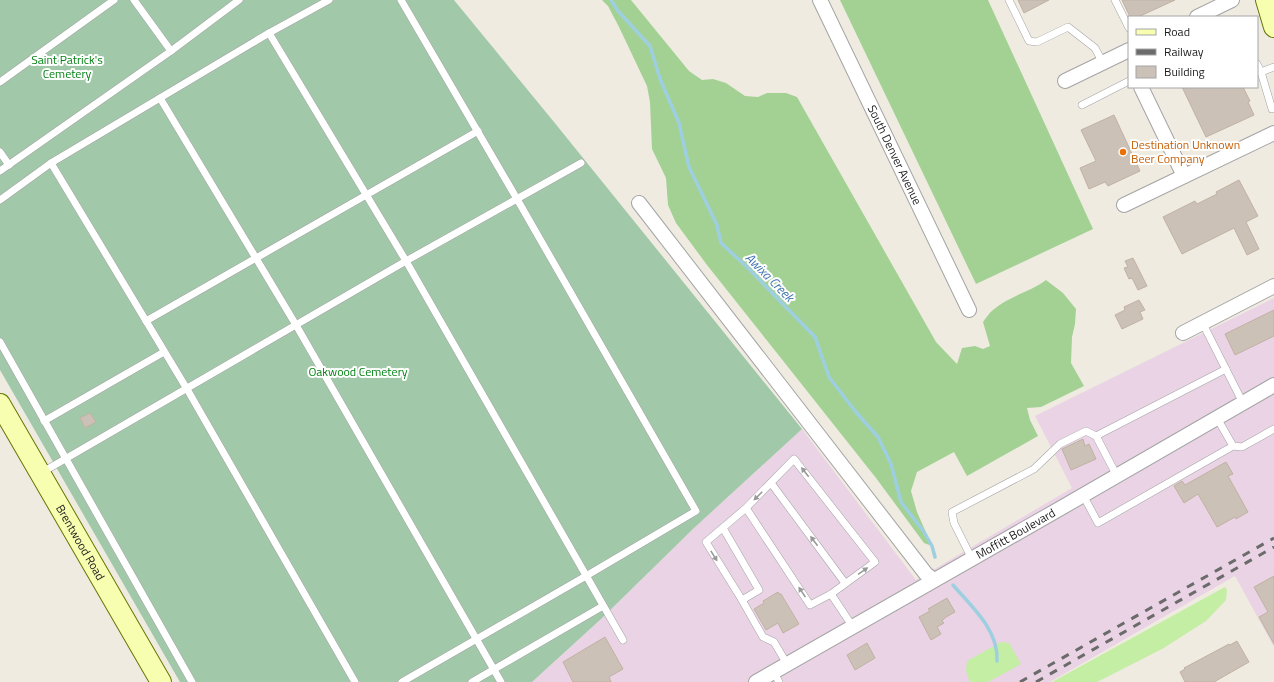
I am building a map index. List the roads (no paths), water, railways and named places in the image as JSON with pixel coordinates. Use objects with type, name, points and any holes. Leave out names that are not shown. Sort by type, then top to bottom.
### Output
[{"type":"street","name":"South Denver Avenue","points":[[820,0],[969,310]]},
{"type":"street","points":[[1199,16],[1232,0]]},
{"type":"street","points":[[1266,0],[1274,26]]},
{"type":"street","points":[[1065,81],[1102,63],[1127,55]]},
{"type":"street","points":[[1141,88],[1184,176]]},
{"type":"street","points":[[1124,205],[1274,133]]},
{"type":"street","points":[[639,203],[926,574],[934,580]]},
{"type":"street","points":[[1183,333],[1274,286]]},
{"type":"street","name":"Moffitt Boulevard","points":[[756,682],[776,677],[787,664],[1083,496],[1216,418],[1273,388]]},
{"type":"street","name":"Brentwood Road","points":[[0,404],[157,679]]},
{"type":"lane","points":[[0,82],[114,0]]},
{"type":"lane","points":[[134,0],[171,51]]},
{"type":"lane","points":[[0,171],[171,51],[239,0]]},
{"type":"lane","points":[[0,200],[51,163],[269,33],[329,0]]},
{"type":"lane","points":[[401,0],[696,511],[402,682]]},
{"type":"lane","points":[[1010,0],[1029,40],[1037,42],[1068,27],[1095,48],[1102,63]]},
{"type":"lane","points":[[1115,0],[1128,26]]},
{"type":"lane","points":[[269,33],[406,261],[623,640]]},
{"type":"lane","points":[[1258,66],[1272,109]]},
{"type":"lane","points":[[1261,72],[1274,67]]},
{"type":"lane","points":[[1082,105],[1128,82]]},
{"type":"lane","points":[[160,98],[296,325],[501,682]]},
{"type":"lane","points":[[146,321],[478,131]]},
{"type":"lane","points":[[0,152],[9,165]]},
{"type":"lane","points":[[51,163],[187,389],[354,682]]},
{"type":"lane","points":[[40,473],[406,261],[581,163]]},
{"type":"lane","points":[[1203,324],[1243,403]]},
{"type":"lane","points":[[0,342],[192,682]]},
{"type":"lane","points":[[44,421],[164,352]]},
{"type":"lane","points":[[1096,436],[1226,369]]},
{"type":"lane","points":[[1216,418],[1233,446]]},
{"type":"lane","points":[[1083,496],[1098,523],[1233,446],[1242,447],[1274,429]]},
{"type":"lane","points":[[972,559],[954,523],[952,512],[1034,469],[1060,444],[1086,431],[1096,436],[1117,476]]},
{"type":"lane","points":[[746,508],[810,605],[831,594],[875,562],[794,459],[746,508],[706,542],[763,637],[774,642],[787,664]]},
{"type":"lane","points":[[771,483],[845,583]]},
{"type":"lane","points":[[723,528],[759,590],[742,600]]},
{"type":"lane","points":[[831,594],[853,627]]},
{"type":"lane","points":[[472,682],[604,606]]},
{"type":"waterway","name":"Awixa Creek","points":[[611,0],[618,11],[650,46],[660,79],[679,123],[689,167],[717,225],[721,243],[747,267],[815,337],[829,377],[855,411],[878,437],[891,464],[901,502],[924,532],[932,546],[935,557]]},
{"type":"waterway","name":"Awixa Creek","points":[[953,585],[989,629],[994,639],[997,661]]},
{"type":"railway","points":[[1020,682],[1274,538]]},
{"type":"railway","points":[[1036,682],[1274,547]]},
{"type":"place","name":"Destination Unknown Beer Company","points":[[1123,152]]},
{"type":"park label","name":"Saint Patrick's Cemetery","points":[[67,67]]},
{"type":"park label","name":"Oakwood Cemetery","points":[[358,372]]}]
